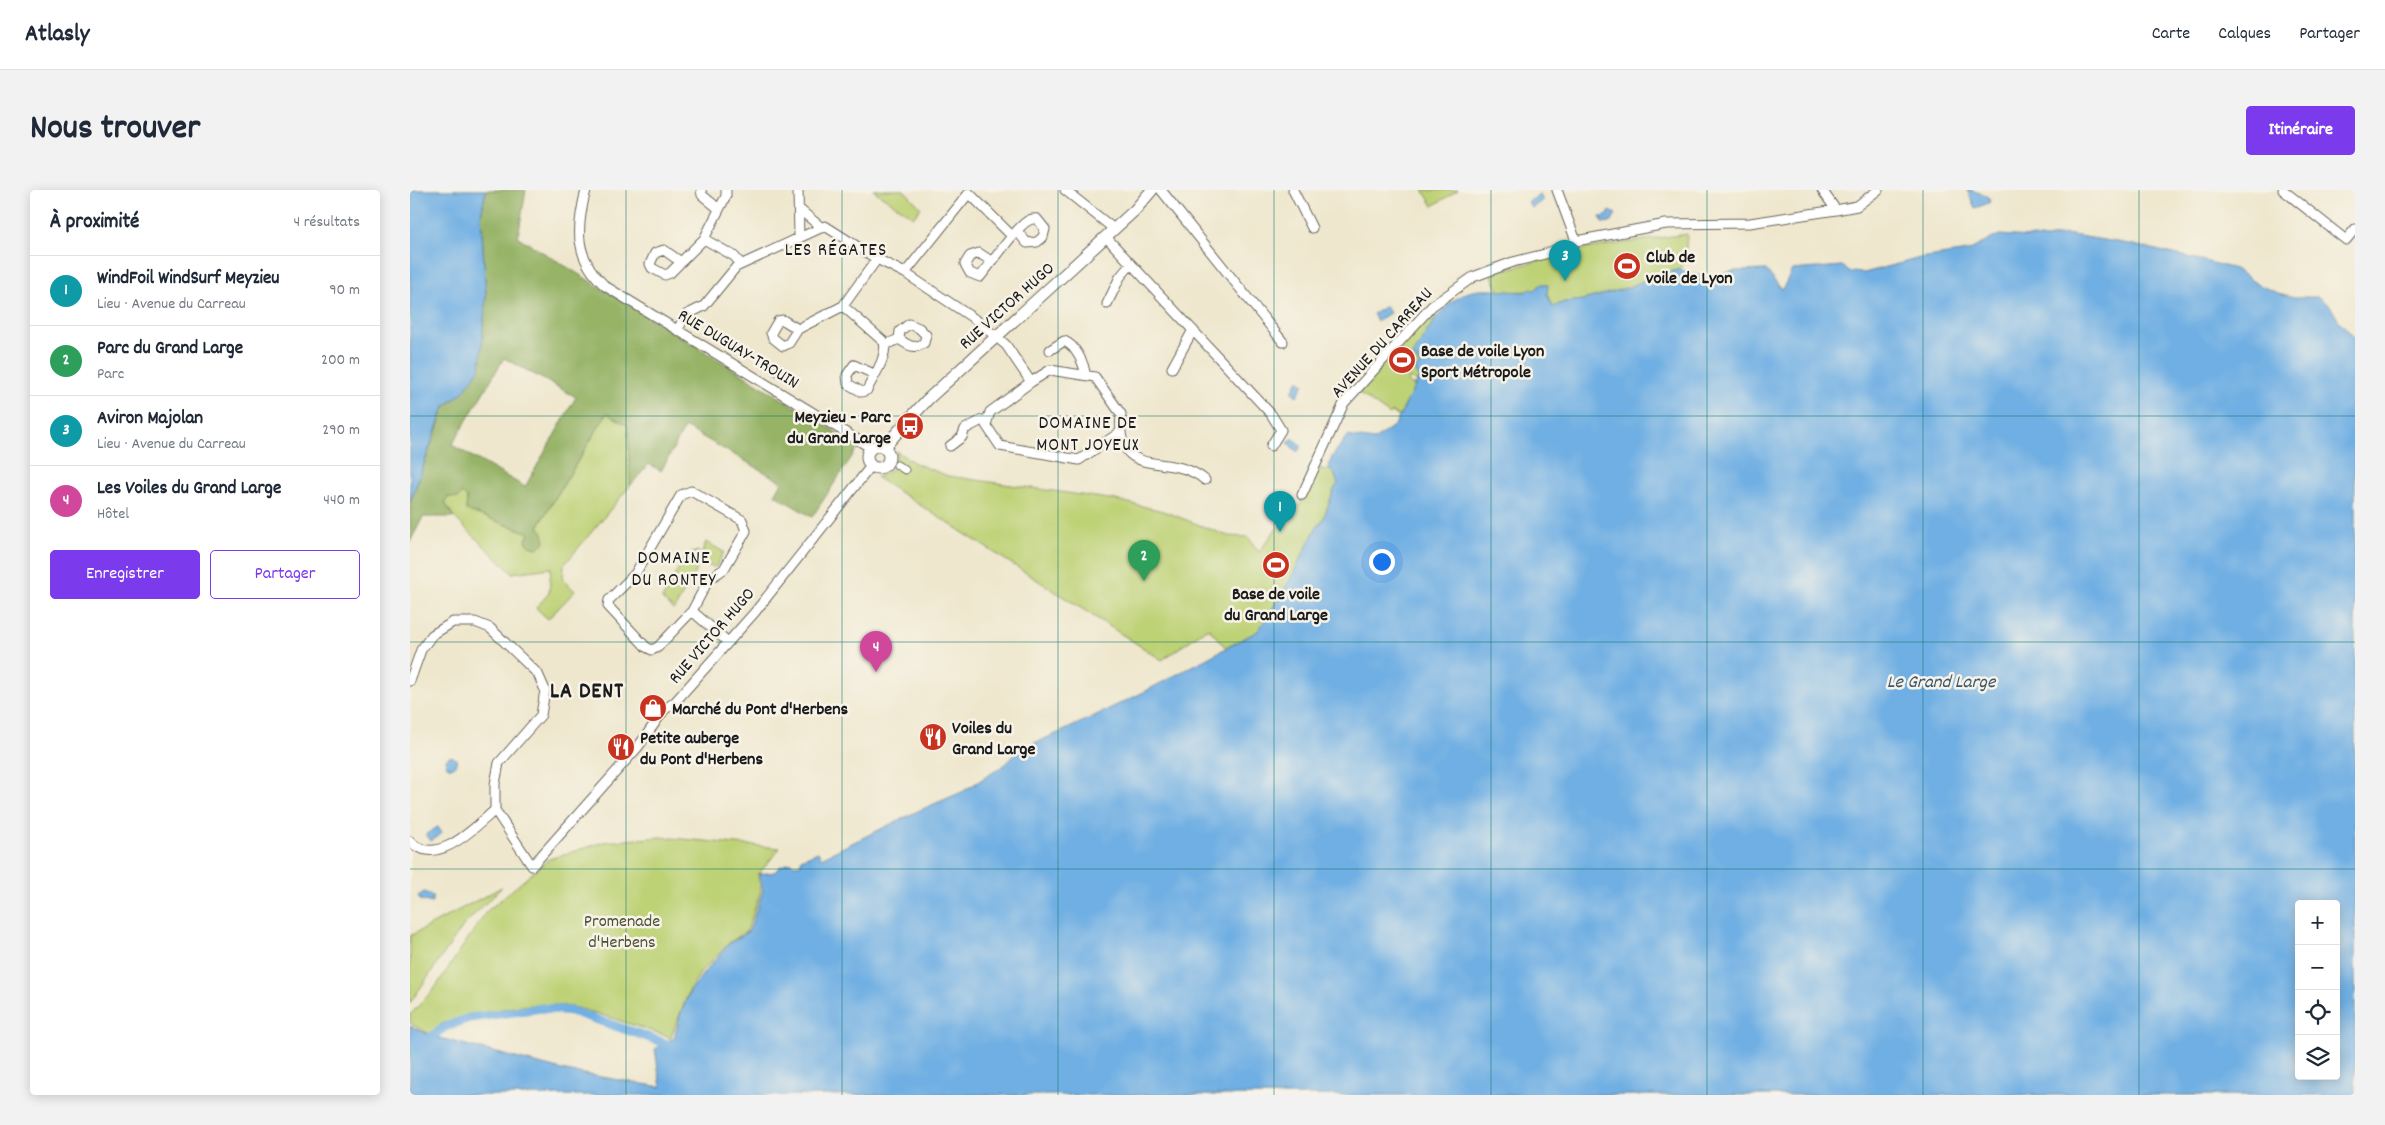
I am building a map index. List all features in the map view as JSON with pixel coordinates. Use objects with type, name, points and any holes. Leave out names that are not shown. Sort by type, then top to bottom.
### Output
[{"type":"street","name":"RUE DUGUAY-TROUIN","points":[[586,190],[580,211],[579,240],[585,262],[591,273],[605,286],[871,448]]},
{"type":"street","points":[[701,190],[702,195],[719,209]]},
{"type":"street","points":[[681,262],[704,239],[726,196],[726,190]]},
{"type":"street","points":[[798,190],[800,238]]},
{"type":"street","points":[[1065,190],[1110,233],[1131,264],[1271,414],[1281,430],[1271,446]]},
{"type":"street","name":"RUE VICTOR HUGO","points":[[884,447],[927,400],[1135,210],[1152,190]]},
{"type":"street","points":[[1161,190],[1283,342]]},
{"type":"street","points":[[1292,190],[1312,228]]},
{"type":"street","points":[[1557,190],[1576,241]]},
{"type":"street","points":[[1822,190],[1836,210]]},
{"type":"street","name":"AVENUE DU CARREAU","points":[[1302,496],[1344,403],[1432,306],[1473,277],[1513,262],[1545,254],[1576,241],[1666,224],[1750,223],[1836,210],[1857,206],[1878,190]]},
{"type":"street","points":[[2283,190],[2346,240],[2355,229]]},
{"type":"street","points":[[905,273],[967,192],[1014,233],[991,262]]},
{"type":"street","points":[[798,209],[822,228]]},
{"type":"street","points":[[678,330],[686,315],[704,306],[727,277],[741,264],[825,226],[877,259],[905,273],[996,336],[1006,345],[1031,382]]},
{"type":"street","points":[[704,239],[734,256],[741,264]]},
{"type":"street","points":[[798,329],[843,306],[877,259]]},
{"type":"street","points":[[1108,304],[1120,277],[1131,264]]},
{"type":"street","points":[[843,306],[884,345]]},
{"type":"street","points":[[1172,368],[1193,330]]},
{"type":"street","points":[[884,345],[899,339]]},
{"type":"street","points":[[1050,350],[1064,341],[1068,342],[1085,367],[1085,376]]},
{"type":"street","points":[[874,374],[883,357],[884,345]]},
{"type":"street","points":[[1120,432],[1079,460],[1000,446],[986,425],[990,412],[1050,370],[1095,377],[1121,414],[1120,432],[1122,447],[1133,458],[1195,472],[1205,480]]},
{"type":"street","points":[[950,446],[962,437],[965,429],[982,420],[987,420]]},
{"type":"street","points":[[877,446],[884,447],[890,456],[887,463],[878,468],[871,466],[867,459],[871,448],[877,446]]},
{"type":"street","points":[[897,465],[905,470]]},
{"type":"street","name":"RUE VICTOR HUGO","points":[[495,810],[532,866],[638,747],[664,710],[675,702],[755,612],[871,466]]},
{"type":"street","points":[[691,491],[742,520],[746,531],[724,569],[709,579],[692,611],[658,647],[652,650],[646,647],[609,610],[607,604],[634,574],[680,495],[691,491]]},
{"type":"street","points":[[692,611],[728,642]]},
{"type":"street","points":[[410,681],[421,650],[432,635],[453,622],[475,622],[490,628],[538,674],[545,690],[541,715],[499,762],[495,784],[495,810],[446,849],[434,851],[414,845],[410,841]]},
{"type":"green space","points":[[486,190],[526,190],[518,237],[859,446],[812,517],[775,495],[782,482],[685,427],[661,471],[649,464],[630,486],[628,426],[607,413],[538,526],[543,533],[545,542],[537,548],[529,546],[526,540],[529,533],[466,510],[467,498],[462,493],[458,498],[448,497],[445,503],[454,517],[423,517],[410,542],[410,503],[445,407],[463,392],[486,296],[481,215]],"holes":[[[504,358],[576,397],[525,487],[452,445]]]},
{"type":"green space","points":[[873,190],[904,190],[921,208],[913,217]]},
{"type":"green space","points":[[1423,190],[1458,190],[1433,206]]},
{"type":"green space","name":"Club de voile de Lyon","points":[[1687,234],[1685,262],[1680,269],[1649,278],[1627,288],[1583,300],[1564,302],[1553,307],[1547,294],[1541,292],[1499,292],[1491,273],[1561,255],[1567,251]]},
{"type":"green space","name":"Base de voile Lyon Sport Métropole","points":[[1431,312],[1436,317],[1413,355],[1420,366],[1415,370],[1419,378],[1418,382],[1410,378],[1408,383],[1415,386],[1401,418],[1392,412],[1390,415],[1359,393]]},
{"type":"green space","points":[[607,413],[628,426],[630,486],[564,565],[563,580],[575,591],[548,619],[536,608],[549,593],[551,568],[512,573],[454,517],[445,503],[448,497],[462,493],[467,498],[466,510],[529,533],[526,540],[529,546],[537,548],[538,527]]},
{"type":"green space","points":[[896,451],[915,463],[948,476],[1116,500],[1163,511],[1228,536],[1248,537],[1259,552],[1276,529],[1294,513],[1302,501],[1316,468],[1333,471],[1338,484],[1335,487],[1322,522],[1317,526],[1291,578],[1258,631],[1226,648],[1208,628],[1162,660],[876,477],[885,474],[892,468],[896,461]]},
{"type":"green space","points":[[706,542],[724,552],[716,567],[705,565],[702,552]]},
{"type":"green space","points":[[698,551],[700,563],[674,610],[662,599],[686,555]]},
{"type":"green space","name":"Promenade d'Herbens","points":[[660,837],[780,848],[758,875],[761,891],[747,931],[729,943],[701,972],[690,989],[670,1039],[668,1036],[596,1013],[556,1005],[506,1008],[441,1024],[440,1030],[431,1035],[410,1023],[410,1015],[435,988],[486,912],[549,859],[604,842]]},
{"type":"green space","points":[[502,887],[463,926],[410,1003],[410,936]]},
{"type":"water","points":[[410,190],[486,190],[481,215],[486,296],[480,368],[463,392],[444,407],[410,503]]},
{"type":"water","points":[[1967,190],[1987,195],[1990,200],[1989,203],[1975,208]]},
{"type":"water","points":[[1540,195],[1543,201],[1532,208],[1528,202]]},
{"type":"water","points":[[1610,211],[1616,214],[1611,222],[1602,223],[1600,217],[1607,216]]},
{"type":"water","name":"Le Grand Large","points":[[2066,234],[2129,244],[2235,269],[2257,284],[2278,293],[2294,297],[2318,297],[2330,306],[2339,321],[2355,338],[2355,1095],[410,1095],[410,1026],[432,1036],[566,1071],[661,1087],[655,1049],[674,1038],[681,1012],[691,990],[703,974],[730,943],[749,931],[763,891],[759,874],[775,872],[779,867],[791,862],[794,865],[801,864],[801,859],[818,852],[821,858],[920,810],[962,792],[1003,766],[1022,748],[1061,732],[1142,693],[1258,631],[1291,578],[1317,526],[1322,522],[1335,487],[1338,484],[1333,471],[1328,468],[1332,457],[1347,436],[1374,440],[1395,425],[1419,378],[1415,369],[1420,365],[1413,355],[1432,324],[1448,305],[1458,297],[1468,292],[1480,290],[1526,292],[1531,288],[1535,290],[1541,284],[1548,285],[1547,294],[1553,307],[1564,302],[1583,300],[1627,288],[1649,278],[1680,269],[1694,275],[1705,276],[1736,271],[1766,270],[1782,290],[1792,270],[1842,266],[1851,272],[1864,273],[1920,258],[1968,251],[1999,235],[2046,238]]},
{"type":"water","points":[[1386,306],[1390,313],[1377,321],[1373,314]]},
{"type":"water","points":[[782,360],[788,364],[782,374],[775,370]]},
{"type":"water","points":[[1298,380],[1304,384],[1297,396],[1292,392]]},
{"type":"water","points":[[1293,438],[1302,447],[1297,452],[1288,443]]},
{"type":"water","points":[[449,757],[453,757],[456,762],[455,766],[449,767],[446,764],[446,760]]},
{"type":"water","points":[[438,827],[442,833],[431,841],[426,834]]},
{"type":"water","points":[[424,892],[433,896],[432,903],[420,900],[418,896]]},
{"type":"waterway","points":[[432,1036],[445,1027],[469,1018],[542,1008],[571,1011],[665,1043]]},
{"type":"place","name":"Club de voile de Lyon","points":[[1627,266]]},
{"type":"place","name":"Aviron Majolan","points":[[1565,281]]},
{"type":"place","name":"Base de voile Lyon Sport Métropole","points":[[1402,360]]},
{"type":"place","name":"Meyzieu - Parc du Grand Large","points":[[910,426]]},
{"type":"place","name":"WindFoil WindSurf Meyzieu","points":[[1280,532]]},
{"type":"place","name":"Base de voile du Grand Large","points":[[1276,565]]},
{"type":"place","name":"Parc du Grand Large","points":[[1144,581]]},
{"type":"place","name":"Les Voiles du Grand Large","points":[[876,672]]},
{"type":"place","name":"Marché du Pont d'Herbens","points":[[653,708]]},
{"type":"place","name":"Voiles du Grand Large","points":[[933,737]]},
{"type":"place","name":"Petite auberge du Pont d'Herbens","points":[[621,747]]},
{"type":"district","name":"LES RÉGATES","points":[[836,248]]},
{"type":"district","name":"DOMAINE DE MONT JOYEUX","points":[[1088,432]]},
{"type":"district","name":"DOMAINE DU RONTEY","points":[[674,567]]},
{"type":"district","name":"LA DENT","points":[[587,689]]}]
